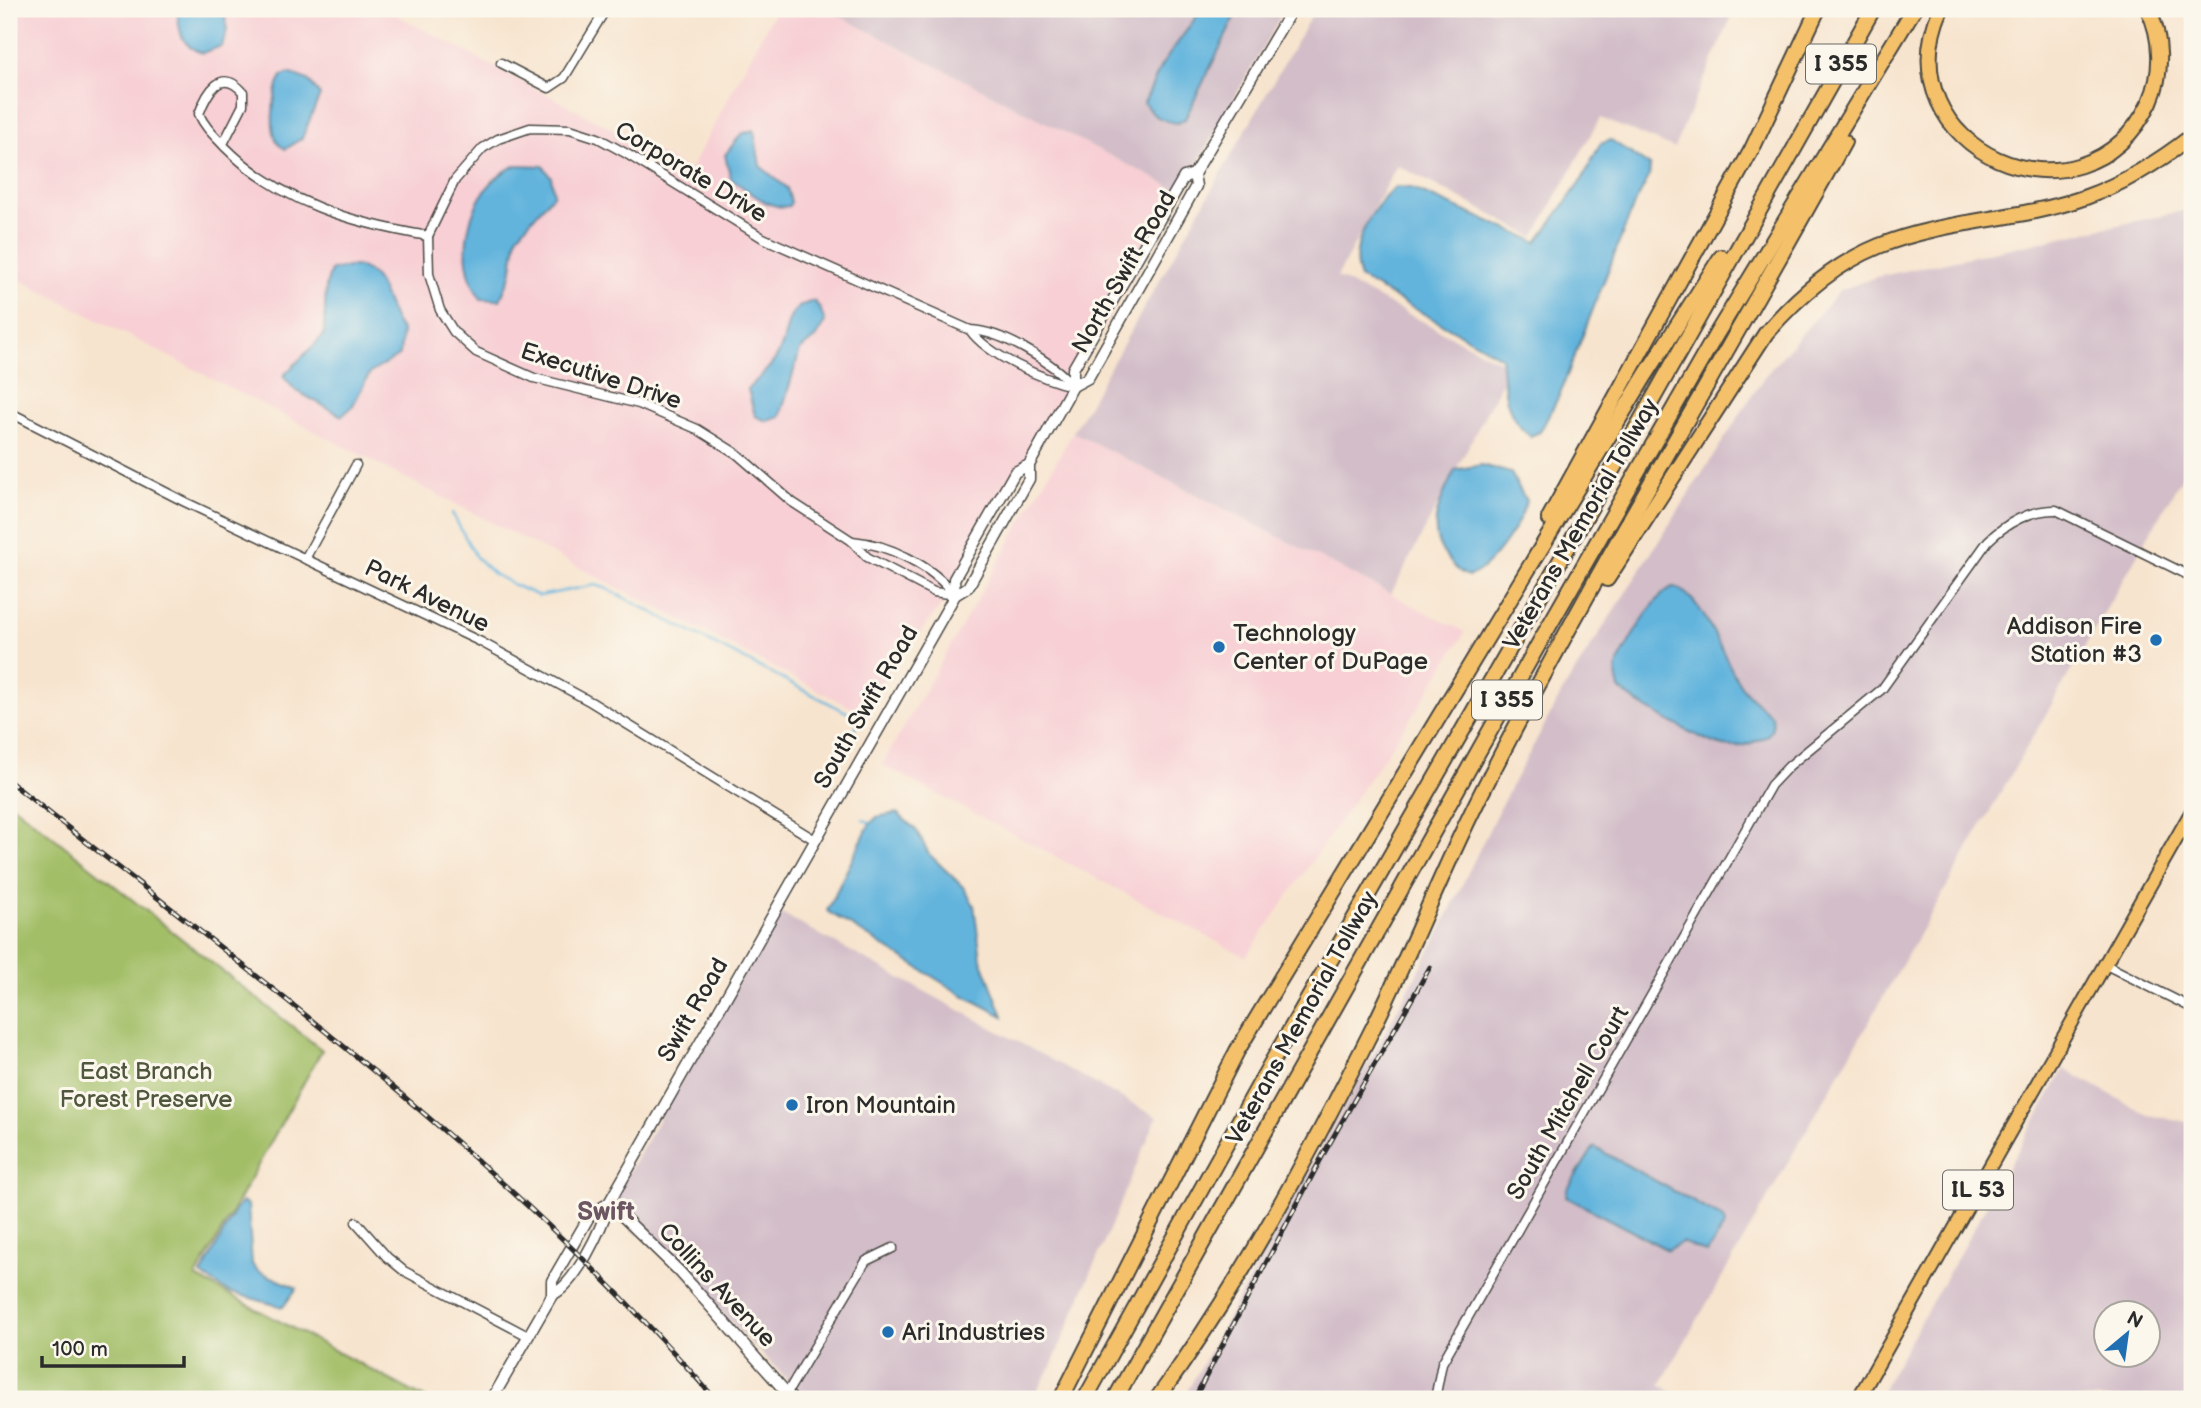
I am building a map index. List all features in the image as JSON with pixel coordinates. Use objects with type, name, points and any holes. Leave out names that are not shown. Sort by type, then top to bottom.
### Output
[{"type":"highway","points":[[1494,624],[1573,470],[1752,149],[1818,9]]},
{"type":"highway","name":"Veterans Memorial Tollway","points":[[1085,1399],[1269,1067],[1637,427],[1873,9]]},
{"type":"highway","points":[[1157,1399],[1217,1308],[1328,1116],[1385,1003],[1483,789],[1532,695],[1793,236],[1916,9]]},
{"type":"highway","name":"Veterans Memorial Tollway","points":[[1115,1399],[1710,345],[1916,9]]},
{"type":"highway","points":[[1941,9],[1935,23],[1930,58],[1936,93],[1947,116],[1962,135],[1988,156],[2011,166],[2037,171],[2064,169],[2093,160],[2115,147],[2139,122],[2152,96],[2159,64],[2159,44],[2148,9]]},
{"type":"highway","points":[[1061,1399],[1237,1051],[1645,376],[1809,120]]},
{"type":"highway","points":[[1532,695],[1738,373],[1766,333],[1803,295],[1846,263],[1876,247],[1935,228],[2086,197],[2134,175],[2192,136]]},
{"type":"main road","name":"IL 53","points":[[1858,1399],[2192,811]]},
{"type":"street","points":[[501,63],[550,88],[564,78],[606,9]]},
{"type":"street","name":"North Swift Road","points":[[1194,174],[1184,177],[1073,369],[1073,386],[1088,378],[1196,186],[1194,174],[1292,9]]},
{"type":"street","points":[[223,144],[243,105],[243,92],[235,83],[223,81],[212,87],[199,114],[204,126],[223,144],[266,181],[318,209],[358,223],[428,236]]},
{"type":"street","name":"Corporate Drive","points":[[428,236],[455,180],[483,148],[498,139],[530,128],[570,129],[598,138],[627,154],[763,238],[970,331],[987,331],[1059,369],[1073,386]]},
{"type":"street","name":"Executive Drive","points":[[428,236],[429,274],[440,310],[454,332],[476,352],[534,377],[639,404],[697,429],[737,454],[814,519],[852,541],[867,557],[934,592],[954,595]]},
{"type":"street","name":"Corporate Drive","points":[[970,331],[979,343],[1052,381],[1073,386]]},
{"type":"street","name":"South Swift Road","points":[[815,840],[954,595],[954,579],[1015,472],[1028,465],[1073,386]]},
{"type":"street","name":"Park Avenue","points":[[9,412],[185,502],[481,642],[591,702],[815,840]]},
{"type":"street","points":[[305,559],[356,465]]},
{"type":"street","name":"South Swift Road","points":[[954,595],[968,587],[1029,480],[1028,465]]},
{"type":"street","name":"South Mitchell Court","points":[[1435,1399],[1443,1363],[1745,830],[1780,775],[1882,689],[1988,541],[2011,523],[2045,509],[2067,513],[2192,577]]},
{"type":"street","name":"Executive Drive","points":[[852,541],[875,543],[897,554],[942,578],[954,595]]},
{"type":"street","name":"Swift Road","points":[[552,1294],[564,1289],[603,1225],[609,1203],[815,840]]},
{"type":"street","points":[[2106,965],[2192,1008]]},
{"type":"street","name":"Swift Road","points":[[492,1399],[552,1294],[552,1281],[590,1215],[609,1203]]},
{"type":"street","name":"Collins Avenue","points":[[609,1203],[680,1272],[789,1396]]},
{"type":"street","points":[[356,1222],[387,1257],[404,1271],[528,1336]]},
{"type":"street","points":[[789,1396],[866,1261],[893,1248]]},
{"type":"shaded area","points":[[9,9],[399,9],[396,15],[690,170],[776,9],[826,9],[1181,192],[947,598],[858,711],[9,274]]},
{"type":"shaded area","points":[[826,9],[1285,9],[1181,192]]},
{"type":"shaded area","points":[[1315,9],[1735,9],[1674,148],[1600,118],[1534,237],[1397,165],[1337,277],[1510,367],[1391,594],[1073,432]]},
{"type":"shaded area","points":[[2192,209],[2192,460],[1660,1385],[1685,1399],[1183,1399],[1434,943],[1498,811],[1565,687],[1764,377],[1840,290],[1876,277]]},
{"type":"shaded area","points":[[1073,432],[1465,632],[1419,706],[1246,957],[882,765]]},
{"type":"shaded area","points":[[778,912],[1157,1117],[1050,1369],[1032,1399],[806,1399],[612,1201]]},
{"type":"shaded area","points":[[2064,1069],[2148,1115],[2192,1123],[2192,1399],[1877,1399]]},
{"type":"green space","name":"East Branch Forest Preserve","points":[[9,802],[322,1050],[196,1277],[426,1399],[9,1399]]},
{"type":"water","points":[[177,9],[224,9],[227,30],[222,46],[202,53],[189,46],[180,30]]},
{"type":"water","points":[[1202,9],[1239,9],[1185,119],[1178,123],[1163,119],[1154,115],[1144,103],[1161,66]]},
{"type":"water","points":[[289,73],[308,80],[320,95],[302,138],[286,149],[279,145],[275,137],[273,116],[279,83],[282,76]]},
{"type":"water","points":[[754,130],[760,166],[787,188],[791,202],[789,206],[781,207],[766,202],[731,179],[725,155],[741,134]]},
{"type":"water","points":[[1611,140],[1650,166],[1649,177],[1633,207],[1559,396],[1540,432],[1530,436],[1521,429],[1510,411],[1501,357],[1360,278],[1357,266],[1359,241],[1370,217],[1395,187],[1411,188],[1537,242],[1582,180],[1600,144]]},
{"type":"water","points":[[517,165],[543,166],[551,177],[554,194],[517,236],[511,275],[500,300],[481,299],[472,282],[467,263],[470,224],[487,188],[500,175]]},
{"type":"water","points":[[355,266],[373,275],[379,284],[402,331],[400,355],[370,373],[352,407],[342,416],[295,390],[283,376],[324,335],[326,286],[331,270]]},
{"type":"water","points":[[814,301],[825,322],[816,337],[800,350],[780,417],[767,421],[755,416],[748,389],[777,356],[791,315],[796,309]]},
{"type":"water","points":[[1481,465],[1511,473],[1526,501],[1504,544],[1486,565],[1469,576],[1454,567],[1441,548],[1437,537],[1437,514],[1455,470]]},
{"type":"water","points":[[1674,587],[1695,603],[1741,686],[1772,717],[1771,731],[1764,737],[1739,746],[1724,746],[1670,721],[1619,689],[1616,670],[1620,659],[1650,609],[1667,590]]},
{"type":"water","points":[[897,813],[916,830],[929,854],[963,887],[974,905],[981,959],[1003,1016],[959,993],[827,911],[869,825],[877,817]]},
{"type":"water","points":[[1594,1147],[1723,1218],[1725,1224],[1707,1253],[1682,1242],[1668,1250],[1566,1197],[1567,1190]]},
{"type":"water","points":[[243,1202],[248,1205],[252,1264],[258,1271],[297,1288],[283,1307],[229,1292],[201,1275],[236,1209]]},
{"type":"waterway","points":[[452,513],[476,557],[494,574],[514,585],[539,596],[595,585],[605,588],[860,719],[838,762]]},
{"type":"waterway","points":[[863,819],[870,823]]},
{"type":"railway","points":[[9,781],[286,999],[466,1150],[553,1229],[636,1312],[715,1399]]},
{"type":"railway","points":[[1194,1399],[1323,1155],[1430,967]]},
{"type":"place","name":"Addison Fire Station #3","points":[[2156,640]]},
{"type":"place","name":"Technology Center of DuPage","points":[[1219,647]]},
{"type":"place","name":"Iron Mountain","points":[[792,1105]]},
{"type":"place","name":"Ari Industries","points":[[888,1332]]},
{"type":"district","name":"Swift","points":[[606,1212]]}]
